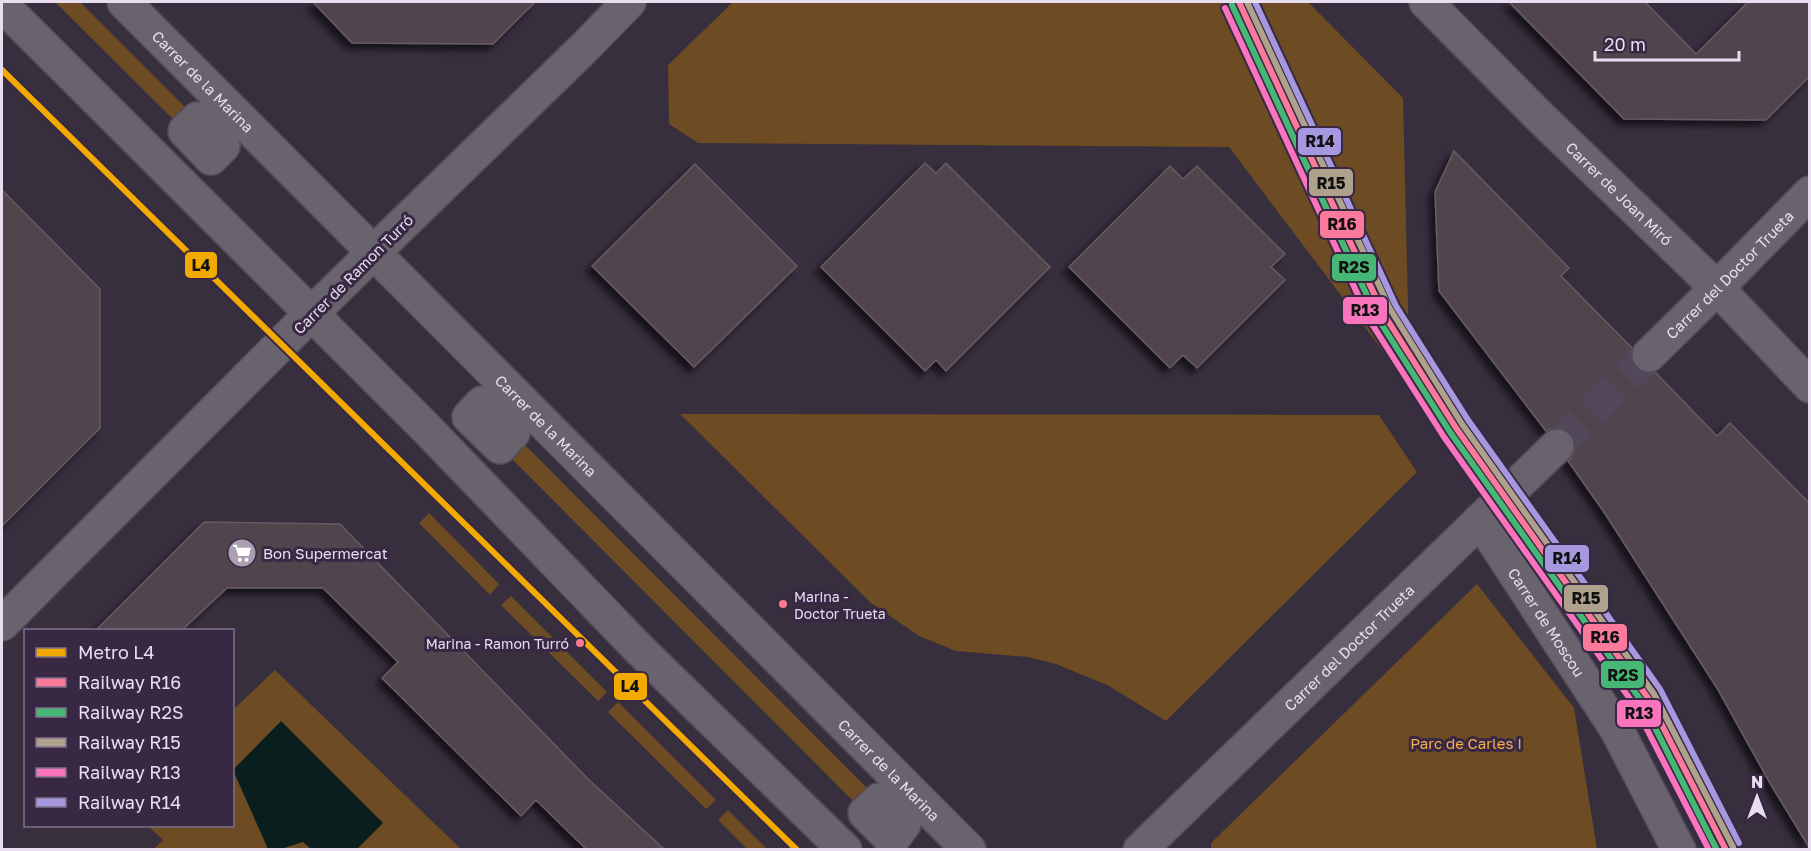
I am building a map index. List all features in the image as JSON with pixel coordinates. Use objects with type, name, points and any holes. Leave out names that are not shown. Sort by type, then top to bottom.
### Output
[{"type":"street","name":"Carrer de la Marina","points":[[124,2],[969,849]]},
{"type":"street","name":"Carrer de Ramon Turró","points":[[2,624],[311,314],[583,49],[628,2]]},
{"type":"street","name":"Carrer de Joan Miró","points":[[1426,2],[1538,115],[1717,288],[1809,386]]},
{"type":"street","points":[[2,5],[426,428],[637,647],[845,849]]},
{"type":"street","name":"Carrer del Doctor Trueta","points":[[1649,355],[1809,193]]},
{"type":"street","name":"Carrer del Doctor Trueta","points":[[1140,849],[1557,446]]},
{"type":"street","name":"Carrer de Moscou","points":[[1480,520],[1617,730],[1679,849]]},
{"type":"green space","points":[[55,2],[80,2],[197,119],[185,131]]},
{"type":"green space","points":[[733,2],[1308,2],[1403,98],[1410,387],[1229,147],[698,143],[669,124],[668,65]]},
{"type":"green space","points":[[680,414],[1379,415],[1417,472],[1166,721],[1109,686],[1056,664],[1028,657],[956,651],[919,636],[871,603]]},
{"type":"green space","points":[[513,433],[879,800],[865,813],[500,447]]},
{"type":"green space","points":[[429,513],[499,584],[490,595],[419,523]]},
{"type":"green space","name":"Parc de Carles I","points":[[1477,584],[1574,708],[1597,849],[1211,849],[1211,843]]},
{"type":"green space","points":[[511,596],[607,692],[598,701],[501,605]]},
{"type":"green space","points":[[275,670],[461,849],[154,849],[163,840],[149,827],[234,827],[234,709]]},
{"type":"green space","points":[[618,702],[716,800],[706,809],[608,712]]},
{"type":"green space","points":[[728,810],[767,849],[747,849],[718,820]]},
{"type":"shaded area","points":[[281,721],[383,823],[357,849],[311,849],[303,842],[281,849],[268,849],[234,769]]},
{"type":"building","points":[[313,2],[535,2],[493,44],[352,43]]},
{"type":"building","points":[[1509,2],[1645,2],[1696,54],[1748,2],[1809,2],[1809,77],[1766,120],[1624,119]]},
{"type":"building","points":[[1454,151],[1569,268],[1561,276],[1632,348],[1631,359],[1636,369],[1645,373],[1655,372],[1717,436],[1730,423],[1809,503],[1809,847],[1771,785],[1717,688],[1604,512],[1568,461],[1575,451],[1575,442],[1571,433],[1562,428],[1546,431],[1439,291],[1435,192]]},
{"type":"building","points":[[925,163],[936,173],[946,163],[1050,267],[946,371],[936,360],[925,371],[821,267]]},
{"type":"building","points":[[695,164],[797,266],[694,367],[592,266]]},
{"type":"building","points":[[1170,166],[1183,179],[1197,166],[1285,254],[1271,267],[1285,280],[1197,368],[1183,355],[1170,368],[1069,267]]},
{"type":"building","points":[[2,190],[100,289],[100,428],[2,526]]},
{"type":"building","points":[[204,522],[340,524],[588,779],[664,849],[586,849],[536,800],[521,816],[382,678],[398,662],[323,588],[227,588],[183,629],[97,629]]},
{"type":"tunnel","points":[[1557,446],[1649,355]]},
{"type":"metro line","name":"L4","points":[[2,70],[797,850]]},
{"type":"rail line","name":"R16","points":[[1239,2],[1383,313],[1456,428],[1648,698],[1726,850]]},
{"type":"rail line","name":"R15","points":[[1247,2],[1390,309],[1462,424],[1654,694],[1733,847]]},
{"type":"rail line","name":"R14","points":[[1255,2],[1396,306],[1468,420],[1660,689],[1739,843]]},
{"type":"rail line","name":"R2S","points":[[1232,5],[1377,317],[1450,432],[1642,702],[1717,850]]},
{"type":"rail line","name":"R13","points":[[1225,8],[1370,321],[1444,437],[1635,706],[1709,850]]},
{"type":"place","name":"Bon Supermercat","points":[[242,553]]},
{"type":"place","name":"Marina - Doctor Trueta","points":[[783,604]]},
{"type":"place","name":"Marina - Ramon Turró","points":[[580,643]]}]
